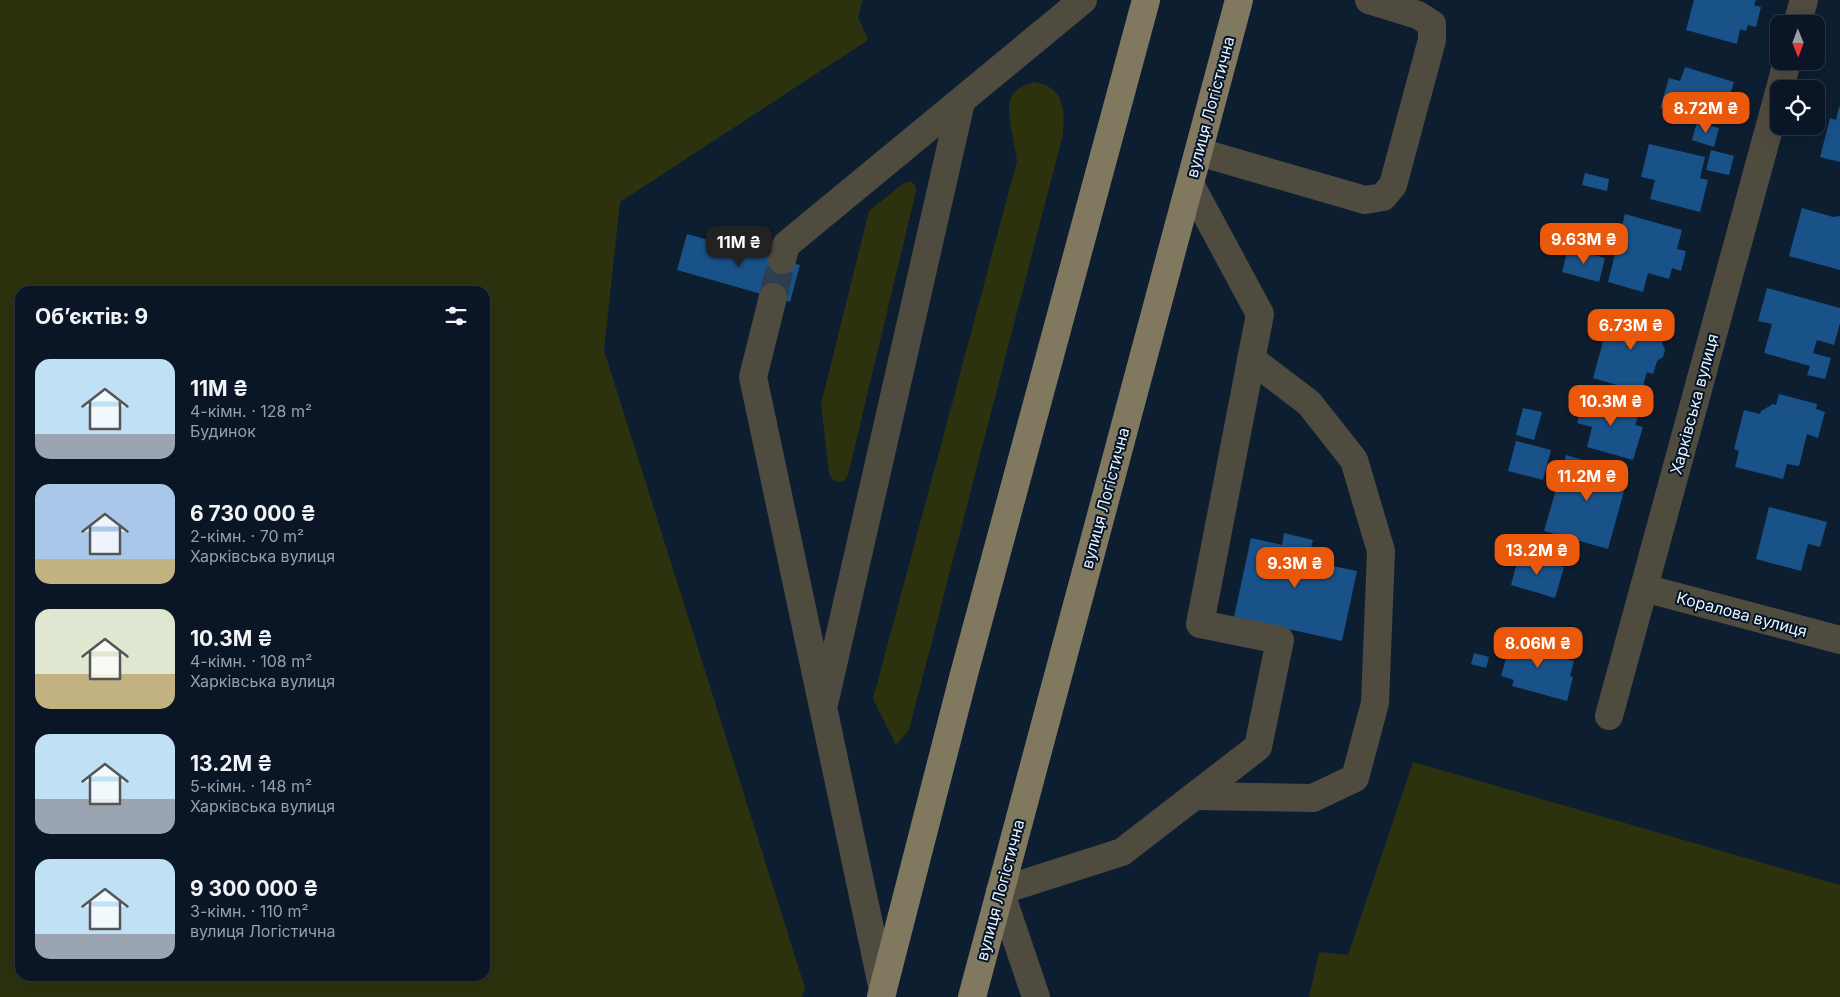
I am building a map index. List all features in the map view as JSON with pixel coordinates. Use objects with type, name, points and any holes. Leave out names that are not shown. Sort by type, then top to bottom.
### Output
[{"type":"main road","points":[[882,994],[964,674],[1146,0]]},
{"type":"main road","name":"вулиця Логістична","points":[[972,997],[1239,0]]},
{"type":"street","points":[[782,260],[786,245],[1083,0]]},
{"type":"street","points":[[1198,152],[1364,200],[1383,197],[1393,185],[1432,40],[1432,24],[1418,15],[1369,0]]},
{"type":"street","points":[[1800,15],[1804,0]]},
{"type":"street","points":[[823,708],[961,102]]},
{"type":"street","name":"Харківська вулиця","points":[[1608,716],[1770,123]]},
{"type":"street","points":[[1036,997],[1000,891],[1122,852],[1258,747],[1280,640],[1200,624],[1260,314],[1190,184]]},
{"type":"street","points":[[773,297],[753,377],[882,994]]},
{"type":"street","points":[[1195,796],[1313,798],[1355,778],[1375,703],[1381,552],[1354,460],[1309,403],[1251,359]]},
{"type":"street","name":"Коралова вулиця","points":[[1644,588],[1840,640]]},
{"type":"green space","points":[[0,0],[863,0],[858,17],[868,40],[620,202],[604,350],[805,988],[802,997],[0,997]]},
{"type":"green space","points":[[1034,82],[1044,85],[1057,94],[1063,107],[1063,134],[909,730],[896,745],[873,699],[1017,161],[1009,104],[1018,89]]},
{"type":"green space","points":[[910,181],[915,185],[916,191],[848,475],[844,481],[838,482],[832,479],[829,473],[821,404],[869,211],[904,183]]},
{"type":"green space","points":[[1413,762],[1840,885],[1840,997],[1309,997],[1319,952],[1348,955]]},
{"type":"building","points":[[1694,0],[1756,0],[1754,5],[1761,7],[1756,27],[1748,25],[1746,31],[1740,29],[1737,44],[1686,30]]},
{"type":"building","points":[[1685,67],[1734,82],[1724,114],[1719,113],[1716,124],[1660,108],[1669,78],[1680,81]]},
{"type":"building","points":[[1839,107],[1840,162],[1820,157],[1830,118],[1836,120]]},
{"type":"building","points":[[1697,122],[1719,128],[1714,147],[1692,140]]},
{"type":"building","points":[[1649,144],[1705,157],[1700,178],[1708,180],[1700,212],[1650,199],[1655,180],[1641,177]]},
{"type":"building","points":[[1711,150],[1734,156],[1729,175],[1706,170]]},
{"type":"building","points":[[1585,173],[1609,179],[1607,191],[1582,185]]},
{"type":"building","points":[[1802,208],[1833,217],[1840,216],[1840,270],[1789,256]]},
{"type":"building","points":[[1625,214],[1682,230],[1677,249],[1686,251],[1681,271],[1672,268],[1669,279],[1648,273],[1643,292],[1608,282]]},
{"type":"building","points":[[687,234],[800,265],[790,302],[677,270]]},
{"type":"building","points":[[1568,248],[1605,258],[1599,282],[1562,272]]},
{"type":"building","points":[[1767,288],[1840,308],[1840,323],[1834,345],[1817,340],[1813,353],[1831,358],[1825,379],[1807,375],[1810,366],[1764,353],[1772,324],[1758,321]]},
{"type":"building","points":[[1623,310],[1668,323],[1662,343],[1665,350],[1663,357],[1657,361],[1653,374],[1647,372],[1641,392],[1593,378],[1607,327],[1618,330]]},
{"type":"building","points":[[1779,394],[1817,404],[1816,409],[1825,412],[1818,438],[1807,434],[1799,466],[1787,464],[1783,479],[1735,467],[1739,451],[1734,449],[1744,410],[1760,414],[1761,411],[1773,404],[1776,405]]},
{"type":"building","points":[[1585,395],[1640,410],[1635,425],[1643,427],[1633,460],[1587,447],[1592,427],[1577,423]]},
{"type":"building","points":[[1523,408],[1542,412],[1534,440],[1516,435]]},
{"type":"building","points":[[1516,441],[1551,450],[1543,480],[1508,471]]},
{"type":"building","points":[[1566,455],[1629,473],[1608,549],[1544,531]]},
{"type":"building","points":[[1769,507],[1827,522],[1820,547],[1808,544],[1801,571],[1756,559]]},
{"type":"building","points":[[1284,533],[1313,540],[1308,561],[1357,571],[1342,641],[1234,617],[1251,538],[1282,545]]},
{"type":"building","points":[[1519,555],[1564,567],[1555,598],[1511,585]]},
{"type":"building","points":[[1512,637],[1557,649],[1556,656],[1574,661],[1570,676],[1573,677],[1567,701],[1512,686],[1514,680],[1501,676]]},
{"type":"building","points":[[1474,653],[1489,657],[1486,668],[1471,664]]},
{"type":"tunnel","points":[[773,297],[782,260]]}]
